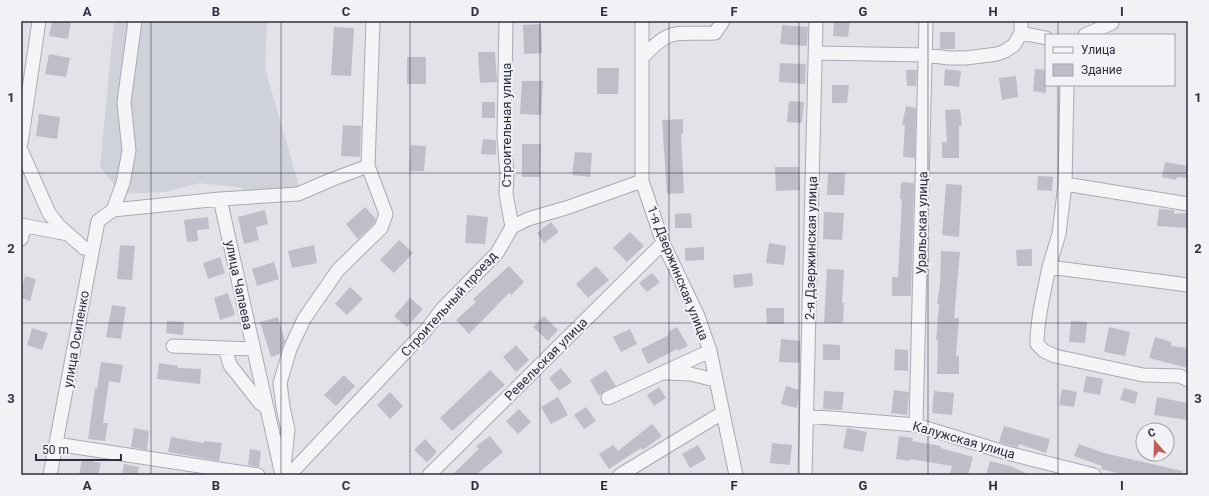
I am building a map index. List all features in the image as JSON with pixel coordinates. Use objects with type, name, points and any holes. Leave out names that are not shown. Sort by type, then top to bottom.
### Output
[{"type":"street","points":[[21,143],[39,21]]},
{"type":"street","points":[[135,21],[124,102],[129,151],[123,183],[113,210],[298,194],[368,166]]},
{"type":"street","points":[[282,475],[288,430],[280,384],[290,349],[304,319],[338,270],[381,228],[386,214],[368,166],[372,21]]},
{"type":"street","name":"Строительная улица","points":[[506,21],[504,138],[507,174],[506,194],[512,227]]},
{"type":"street","name":"1-я Дзержинская улица","points":[[642,21],[642,181],[663,243],[698,316],[710,351],[736,475]]},
{"type":"street","points":[[642,58],[663,38],[692,27],[715,33],[723,21]]},
{"type":"street","name":"2-я Дзержинская улица","points":[[804,475],[816,21]]},
{"type":"street","name":"Уральская улица","points":[[916,425],[926,21]]},
{"type":"street","points":[[1087,34],[1112,23]]},
{"type":"street","points":[[816,53],[925,55],[966,58],[997,54],[1006,51],[1014,45],[1021,27],[1045,38]]},
{"type":"street","points":[[1067,86],[1065,184],[1059,234],[1049,267],[1041,306],[1038,344],[1044,351],[1055,356],[1143,375],[1180,376],[1188,380]]},
{"type":"street","points":[[21,150],[49,213],[84,248],[92,250]]},
{"type":"street","points":[[512,227],[528,219],[581,203],[642,181]]},
{"type":"street","points":[[1065,184],[1188,204]]},
{"type":"street","name":"улица Чапаева","points":[[220,200],[282,475]]},
{"type":"street","name":"улица Осипенко","points":[[50,475],[98,221],[113,210]]},
{"type":"street","points":[[21,239],[23,225],[70,235]]},
{"type":"street","name":"Строительный проезд","points":[[286,475],[293,472],[426,330],[443,308],[497,253],[512,227]]},
{"type":"street","name":"Ревельская улица","points":[[429,475],[663,243]]},
{"type":"street","points":[[1049,267],[1188,285]]},
{"type":"street","points":[[173,346],[253,349]]},
{"type":"street","points":[[225,348],[230,365],[260,403],[266,407]]},
{"type":"street","points":[[608,398],[710,351]]},
{"type":"street","points":[[662,373],[690,374],[715,380]]},
{"type":"street","points":[[620,475],[722,413]]},
{"type":"street","name":"Калужская улица","points":[[806,416],[916,425],[1007,453],[1094,475]]},
{"type":"street","points":[[56,444],[258,475]]},
{"type":"shaded area","points":[[114,21],[267,21],[265,68],[299,186],[299,197],[233,202],[243,188],[200,183],[165,192],[122,194],[100,167]]},
{"type":"building","points":[[52,21],[71,21],[68,39],[49,36]]},
{"type":"building","points":[[834,21],[850,21],[848,37],[833,36]]},
{"type":"building","points":[[541,24],[542,53],[524,54],[523,25]]},
{"type":"building","points":[[782,25],[808,27],[807,46],[780,44]]},
{"type":"building","points":[[334,27],[354,28],[351,76],[331,75]]},
{"type":"building","points":[[940,32],[955,32],[955,49],[940,49]]},
{"type":"building","points":[[478,52],[495,52],[497,82],[480,83]]},
{"type":"building","points":[[49,54],[70,58],[66,77],[45,74]]},
{"type":"building","points":[[407,57],[426,57],[426,84],[407,84]]},
{"type":"building","points":[[780,63],[806,64],[805,84],[779,82]]},
{"type":"building","points":[[597,68],[619,68],[618,94],[597,94]]},
{"type":"building","points":[[945,69],[961,71],[959,87],[944,85]]},
{"type":"building","points":[[1035,69],[1045,70],[1046,93],[1033,91]]},
{"type":"building","points":[[906,70],[917,70],[916,86],[907,86]]},
{"type":"building","points":[[1016,76],[1018,97],[1002,100],[999,78]]},
{"type":"building","points":[[522,81],[543,81],[541,115],[520,114]]},
{"type":"building","points":[[832,85],[849,85],[847,103],[832,103]]},
{"type":"building","points":[[789,101],[804,102],[802,123],[787,122]]},
{"type":"building","points":[[482,102],[495,102],[495,118],[482,118]]},
{"type":"building","points":[[906,106],[916,108],[915,158],[903,157],[905,125],[902,125]]},
{"type":"building","points":[[960,109],[962,126],[959,126],[959,158],[942,158],[942,142],[947,142],[945,110]]},
{"type":"building","points":[[39,114],[60,117],[57,139],[36,136]]},
{"type":"building","points":[[683,119],[683,134],[681,134],[684,193],[667,194],[662,120]]},
{"type":"building","points":[[343,125],[361,126],[360,157],[341,156]]},
{"type":"building","points":[[483,139],[496,140],[496,155],[481,154]]},
{"type":"building","points":[[522,144],[541,144],[540,177],[522,177]]},
{"type":"building","points":[[411,145],[426,146],[424,171],[409,171]]},
{"type":"building","points":[[575,152],[592,153],[590,177],[572,175]]},
{"type":"building","points":[[1165,162],[1188,166],[1188,178],[1177,177],[1176,180],[1162,177]]},
{"type":"building","points":[[775,167],[799,167],[800,190],[776,191]]},
{"type":"building","points":[[828,173],[845,173],[844,195],[827,195]]},
{"type":"building","points":[[1038,176],[1053,177],[1052,191],[1037,190]]},
{"type":"building","points":[[901,182],[914,183],[911,296],[892,296],[892,277],[898,277],[902,199],[900,199]]},
{"type":"building","points":[[946,184],[962,185],[959,237],[942,235]]},
{"type":"building","points":[[365,207],[376,219],[374,224],[358,239],[346,224]]},
{"type":"building","points":[[1159,209],[1174,210],[1174,214],[1188,213],[1188,228],[1157,226]]},
{"type":"building","points":[[265,210],[268,224],[256,227],[259,240],[244,244],[238,217]]},
{"type":"building","points":[[824,212],[844,213],[842,240],[823,239]]},
{"type":"building","points":[[691,213],[692,228],[675,228],[675,214]]},
{"type":"building","points":[[467,215],[488,217],[485,244],[465,243]]},
{"type":"building","points":[[208,217],[209,229],[197,230],[198,241],[187,242],[184,220]]},
{"type":"building","points":[[551,222],[559,232],[544,243],[537,233]]},
{"type":"building","points":[[630,232],[644,246],[627,262],[613,248]]},
{"type":"building","points":[[399,240],[413,253],[394,273],[380,260]]},
{"type":"building","points":[[769,243],[786,246],[784,265],[766,263]]},
{"type":"building","points":[[120,245],[135,246],[132,280],[117,279]]},
{"type":"building","points":[[314,245],[317,263],[292,268],[288,251]]},
{"type":"building","points":[[704,247],[704,260],[685,261],[685,248]]},
{"type":"building","points":[[1032,249],[1032,266],[1017,266],[1016,250]]},
{"type":"building","points":[[941,251],[960,252],[954,318],[959,318],[956,356],[959,356],[959,374],[937,374],[938,340],[936,340],[939,304],[937,303],[940,284]]},
{"type":"building","points":[[220,257],[225,273],[208,279],[203,263]]},
{"type":"building","points":[[274,262],[279,279],[257,286],[252,269]]},
{"type":"building","points":[[509,266],[524,282],[511,295],[509,293],[469,334],[456,320],[476,302],[473,299]]},
{"type":"building","points":[[596,266],[609,280],[588,298],[576,284]]},
{"type":"building","points":[[827,269],[844,270],[842,303],[844,303],[843,323],[824,323]]},
{"type":"building","points":[[652,273],[660,282],[647,292],[639,283]]},
{"type":"building","points":[[752,273],[753,286],[734,288],[733,275]]},
{"type":"building","points":[[25,276],[36,279],[30,301],[21,298],[21,291]]},
{"type":"building","points":[[350,287],[363,299],[347,315],[335,304]]},
{"type":"building","points":[[228,293],[235,315],[220,320],[214,298]]},
{"type":"building","points":[[410,298],[423,309],[407,327],[394,316]]},
{"type":"building","points":[[112,305],[126,307],[121,339],[106,337]]},
{"type":"building","points":[[766,308],[784,308],[784,324],[767,324]]},
{"type":"building","points":[[544,316],[558,330],[548,341],[533,327]]},
{"type":"building","points":[[278,317],[285,341],[280,354],[271,357],[260,322]]},
{"type":"building","points":[[167,321],[184,322],[183,335],[166,333]]},
{"type":"building","points":[[1071,321],[1087,322],[1085,343],[1069,342]]},
{"type":"building","points":[[677,327],[688,346],[678,351],[677,349],[648,364],[641,349],[669,335],[668,332]]},
{"type":"building","points":[[1109,327],[1130,332],[1125,356],[1104,352]]},
{"type":"building","points":[[32,328],[48,333],[42,350],[27,345]]},
{"type":"building","points":[[630,329],[637,344],[621,352],[613,337]]},
{"type":"building","points":[[1155,337],[1172,342],[1171,346],[1188,348],[1188,368],[1149,358]]},
{"type":"building","points":[[781,339],[800,341],[800,363],[779,362]]},
{"type":"building","points":[[823,344],[840,345],[840,360],[823,360]]},
{"type":"building","points":[[516,345],[529,360],[516,372],[503,357]]},
{"type":"building","points":[[895,349],[908,350],[908,371],[894,370]]},
{"type":"building","points":[[101,362],[123,365],[120,383],[109,381],[103,423],[108,423],[105,441],[88,439],[95,388],[97,389]]},
{"type":"building","points":[[159,363],[178,366],[178,368],[201,369],[200,384],[157,379]]},
{"type":"building","points":[[561,368],[572,382],[559,391],[549,378]]},
{"type":"building","points":[[490,370],[505,385],[452,431],[440,418]]},
{"type":"building","points":[[606,370],[616,386],[605,391],[599,396],[590,380]]},
{"type":"building","points":[[344,375],[355,386],[336,406],[324,395]]},
{"type":"building","points":[[1086,376],[1103,379],[1100,395],[1083,392]]},
{"type":"building","points":[[786,386],[799,390],[797,408],[781,404]]},
{"type":"building","points":[[659,387],[666,398],[654,406],[647,395]]},
{"type":"building","points":[[1124,388],[1138,392],[1135,404],[1120,400]]},
{"type":"building","points":[[1062,389],[1077,392],[1074,407],[1059,405]]},
{"type":"building","points":[[894,390],[909,392],[907,415],[891,413]]},
{"type":"building","points":[[824,391],[844,392],[842,410],[823,409]]},
{"type":"building","points":[[934,391],[954,393],[952,415],[932,413]]},
{"type":"building","points":[[390,392],[403,406],[390,419],[377,405]]},
{"type":"building","points":[[558,397],[568,415],[551,424],[541,407]]},
{"type":"building","points":[[1157,397],[1188,403],[1188,420],[1154,415]]},
{"type":"building","points":[[586,407],[596,421],[584,429],[574,415]]},
{"type":"building","points":[[519,409],[531,422],[518,434],[506,421]]},
{"type":"building","points":[[652,424],[662,436],[643,450],[641,448],[609,469],[599,454],[613,445],[618,451]]},
{"type":"building","points":[[1004,426],[1050,439],[1046,453],[1019,444],[1018,448],[999,442]]},
{"type":"building","points":[[134,428],[149,431],[147,450],[131,447]]},
{"type":"building","points":[[847,428],[867,432],[863,452],[843,448]]},
{"type":"building","points":[[490,436],[503,452],[476,475],[452,475],[479,449],[476,446]]},
{"type":"building","points":[[899,436],[913,438],[912,441],[941,446],[940,448],[973,457],[968,475],[950,473],[952,466],[910,459],[910,461],[896,459]]},
{"type":"building","points":[[171,437],[204,443],[204,441],[222,443],[219,461],[168,452]]},
{"type":"building","points":[[425,439],[437,452],[427,462],[414,450]]},
{"type":"building","points":[[772,443],[792,445],[790,465],[770,463]]},
{"type":"building","points":[[1079,444],[1104,453],[1135,460],[1135,462],[1143,462],[1182,471],[1181,475],[1125,475],[1101,469],[1102,466],[1074,456]]},
{"type":"building","points":[[698,445],[706,459],[690,468],[682,454]]},
{"type":"building","points":[[250,449],[261,451],[259,467],[248,465]]},
{"type":"building","points":[[82,459],[101,463],[98,475],[79,475]]},
{"type":"building","points":[[990,461],[1010,466],[1030,475],[986,475]]},
{"type":"building","points":[[124,464],[139,467],[137,475],[122,475]]}]
